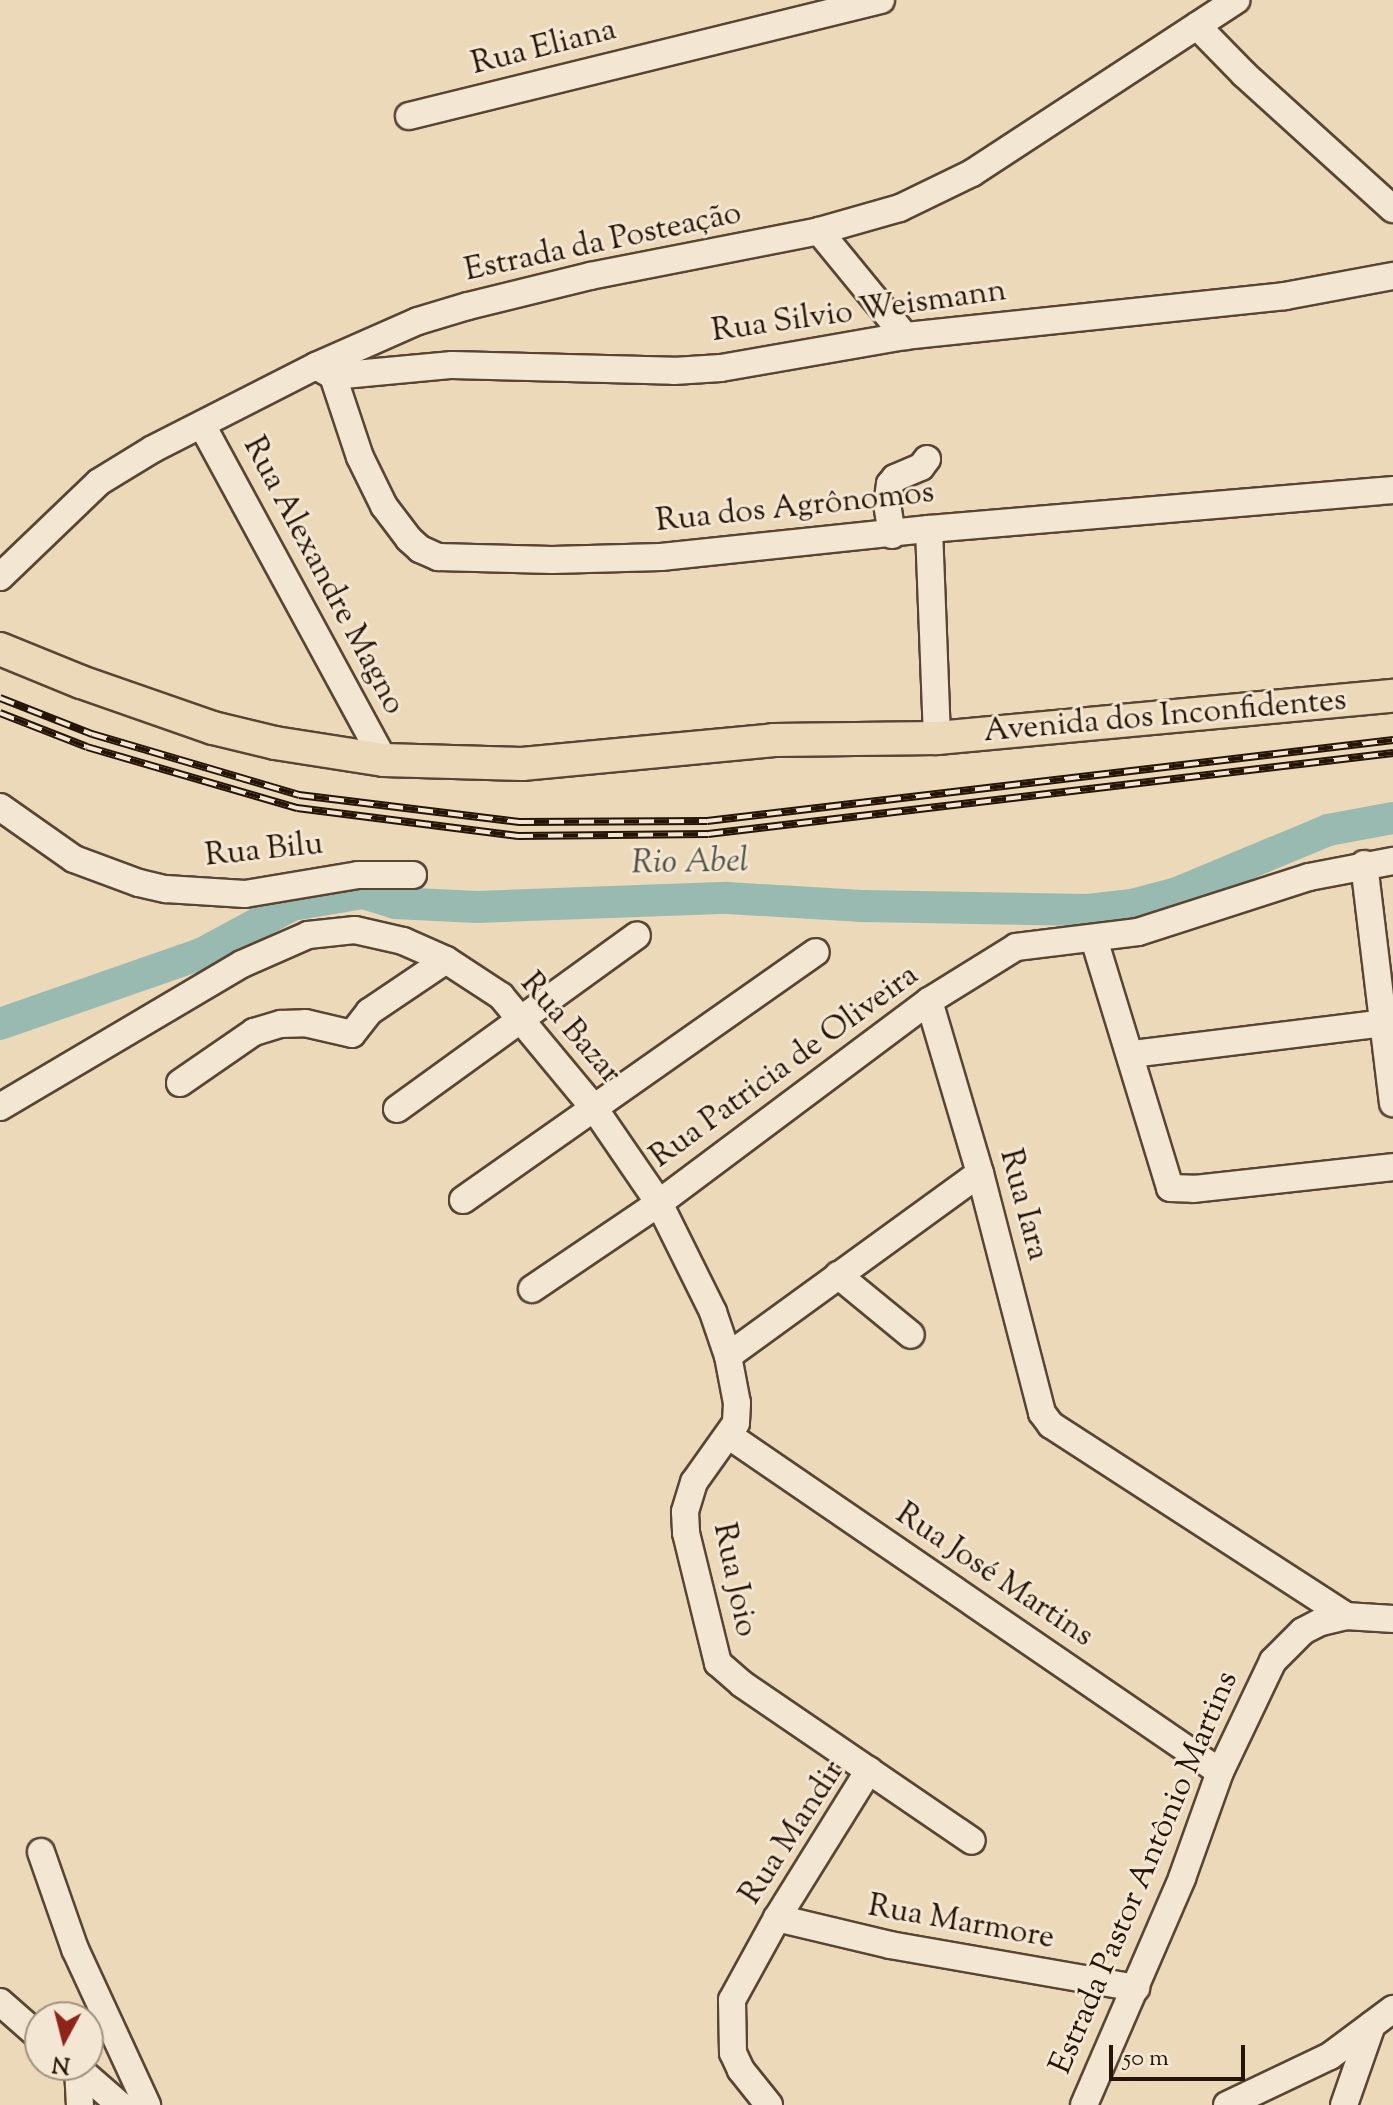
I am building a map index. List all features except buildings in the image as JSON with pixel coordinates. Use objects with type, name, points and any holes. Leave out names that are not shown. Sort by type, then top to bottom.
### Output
[{"type":"main road","name":"Avenida dos Inconfidentes","points":[[0,649],[81,682],[213,728],[326,753],[384,760],[522,764],[774,740],[937,738],[1393,696]]},
{"type":"street","name":"Rua Eliana","points":[[409,116],[881,0]]},
{"type":"street","name":"Estrada da Posteação","points":[[0,577],[99,482],[202,425],[324,371],[418,321],[590,276],[819,231],[900,208],[949,186],[1236,0]]},
{"type":"street","points":[[1197,26],[1244,74],[1393,209]]},
{"type":"street","points":[[819,231],[905,336]]},
{"type":"street","name":"Rua Silvio Weismann","points":[[324,371],[452,365],[674,371],[721,368],[905,336],[1285,296],[1393,276]]},
{"type":"street","name":"Rua dos Agrônomos","points":[[324,371],[372,485],[409,539],[420,549],[438,557],[552,560],[661,557],[929,529],[1393,490]]},
{"type":"street","name":"Rua Alexandre Magno","points":[[202,425],[384,760]]},
{"type":"street","points":[[892,535],[887,505],[890,484],[921,467],[927,459]]},
{"type":"street","points":[[929,529],[937,738]]},
{"type":"street","name":"Rua Bilu","points":[[0,807],[74,859],[139,883],[166,889],[245,894],[358,875],[413,875]]},
{"type":"street","name":"Rua Patricia de Oliveira","points":[[532,1289],[659,1203],[929,1001],[1016,947],[1094,939],[1174,923],[1262,891],[1364,864],[1393,861]]},
{"type":"street","points":[[1364,864],[1393,1103]]},
{"type":"street","name":"Rua Bazar","points":[[0,1107],[242,964],[308,935],[332,930],[370,933],[414,945],[446,960],[501,996],[523,1018],[594,1108],[659,1203],[713,1312],[728,1356],[738,1413],[728,1435]]},
{"type":"street","points":[[397,1109],[637,935]]},
{"type":"street","points":[[1094,939],[1132,1054],[1170,1188],[1194,1189],[1393,1167]]},
{"type":"street","points":[[463,1200],[816,952]]},
{"type":"street","points":[[180,1083],[254,1032],[281,1024],[305,1023],[352,1034],[356,1024],[369,1012],[446,960]]},
{"type":"street","name":"Rua Iara","points":[[929,1001],[980,1173],[1036,1397],[1051,1425],[1346,1616]]},
{"type":"street","points":[[1132,1054],[1383,1023]]},
{"type":"street","points":[[728,1356],[980,1173]]},
{"type":"street","points":[[838,1275],[911,1335]]},
{"type":"street","name":"Rua Joio","points":[[728,1435],[694,1482],[685,1512],[686,1533],[714,1655],[729,1675],[869,1770]]},
{"type":"street","name":"Rua José Martins","points":[[728,1435],[1220,1772]]},
{"type":"street","name":"Estrada Pastor Antônio Martins","points":[[1084,2105],[1136,1988],[1220,1772],[1273,1661],[1303,1631],[1346,1616],[1393,1619]]},
{"type":"street","name":"Rua Mandir","points":[[769,2105],[741,2070],[731,2041],[732,2000],[777,1918],[869,1770],[972,1841]]},
{"type":"street","points":[[41,1852],[75,1949],[147,2105]]},
{"type":"street","name":"Rua Marmore","points":[[777,1918],[826,1933],[1136,1988]]},
{"type":"street","points":[[0,2002],[24,2023]]},
{"type":"street","points":[[1227,2105],[1330,2056],[1393,2009]]},
{"type":"street","points":[[1344,2105],[1372,2025]]},
{"type":"street","points":[[77,2081],[80,2105]]},
{"type":"street","points":[[92,2081],[120,2105]]},
{"type":"waterway","name":"Rio Abel","points":[[0,1024],[201,954],[292,905],[363,893],[395,903],[477,907],[727,898],[862,906],[1088,910],[1132,905],[1177,893],[1328,830],[1393,818]]},
{"type":"railway","points":[[0,698],[92,734],[299,795],[519,822],[707,821],[1393,740]]},
{"type":"railway","points":[[0,713],[87,747],[297,808],[518,836],[708,834],[1393,753]]}]
